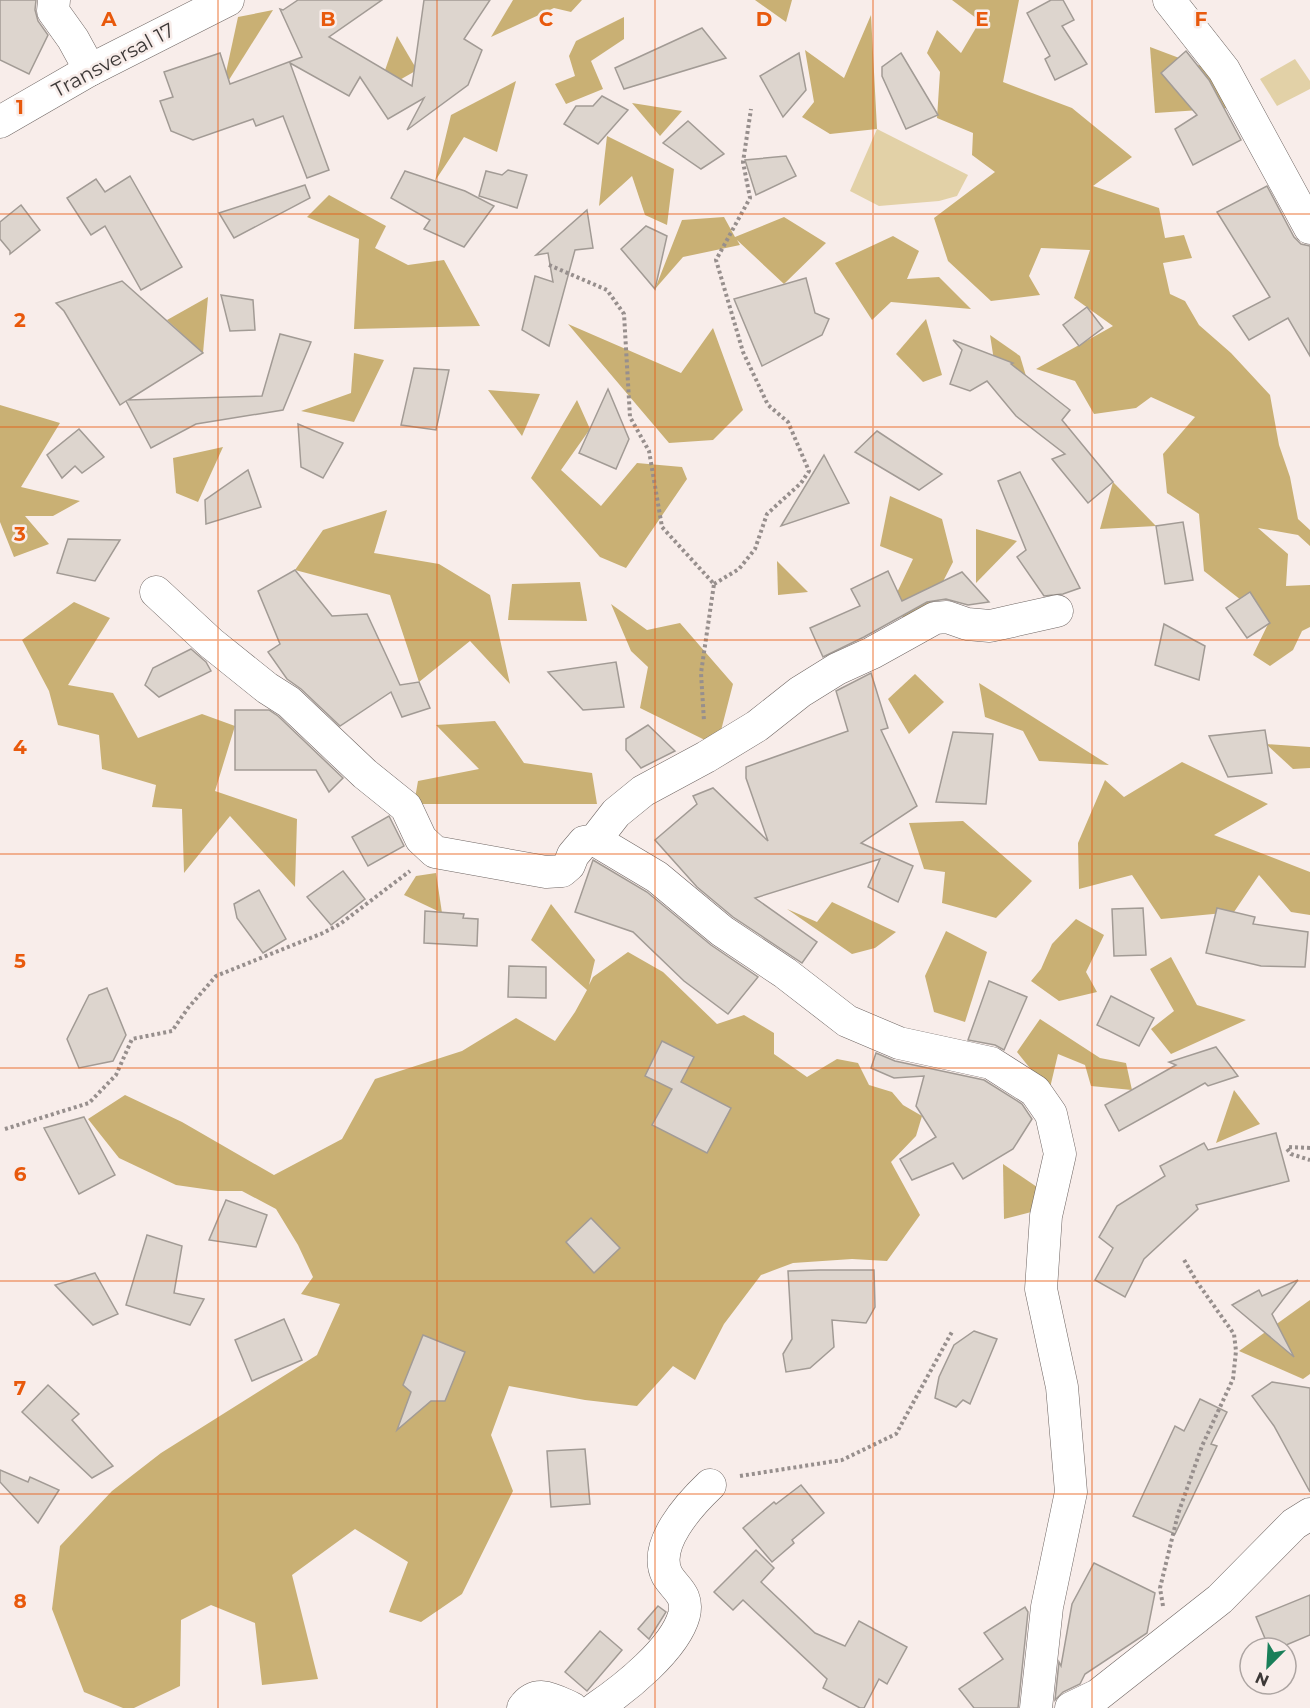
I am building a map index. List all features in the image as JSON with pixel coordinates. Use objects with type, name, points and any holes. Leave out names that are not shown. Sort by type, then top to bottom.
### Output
[{"type":"street","points":[[54,0],[53,11],[73,39],[90,70]]},
{"type":"street","name":"Transversal 17","points":[[0,122],[90,70],[228,0]]},
{"type":"street","points":[[1169,0],[1224,70],[1310,228]]},
{"type":"street","points":[[156,592],[211,643],[267,688],[289,702],[365,774],[406,807],[421,839],[435,852],[546,872],[561,872],[584,842],[595,840],[657,877],[722,931],[785,974],[847,1021],[899,1042],[992,1063],[1035,1090],[1051,1114],[1060,1154],[1046,1216],[1041,1289],[1062,1387],[1071,1492],[1047,1607],[1036,1708]]},
{"type":"street","points":[[595,840],[616,813],[643,791],[757,726],[800,692],[837,669],[872,653],[935,618],[947,617],[967,624],[990,626],[1057,611]]},
{"type":"street","points":[[596,1708],[625,1689],[672,1641],[684,1614],[682,1593],[668,1575],[662,1559],[670,1536],[689,1506],[710,1485]]},
{"type":"street","points":[[1071,1708],[1098,1695],[1166,1639],[1220,1599],[1294,1524],[1310,1514]]},
{"type":"street","points":[[523,1708],[529,1700],[537,1697],[549,1698],[572,1708]]},
{"type":"path","points":[[706,757],[700,673],[714,584],[739,568],[755,549],[767,514],[801,483],[809,471],[788,422],[768,405],[742,352],[716,260],[750,198],[743,162],[751,109]]},
{"type":"path","points":[[549,265],[607,290],[624,314],[630,417],[649,451],[662,527],[714,584]]},
{"type":"path","points":[[4,1129],[89,1103],[116,1075],[132,1039],[172,1031],[216,976],[323,933],[339,924],[435,852]]},
{"type":"path","points":[[1310,1148],[1289,1147],[1287,1152],[1310,1160]]},
{"type":"path","points":[[1166,1639],[1160,1588],[1178,1514],[1202,1446],[1233,1379],[1236,1351],[1234,1334],[1183,1258]]},
{"type":"path","points":[[710,1485],[745,1475],[842,1461],[896,1434],[954,1330]]},
{"type":"shaded area","points":[[513,0],[582,0],[571,12],[554,8],[491,37]]},
{"type":"shaded area","points":[[755,0],[792,0],[786,22]]},
{"type":"shaded area","points":[[952,0],[1019,0],[1003,82],[1072,108],[1132,157],[1093,186],[1159,208],[1165,238],[1184,235],[1192,258],[1163,263],[1170,294],[1185,301],[1199,325],[1231,353],[1270,395],[1279,445],[1290,477],[1298,519],[1310,530],[1310,546],[1298,535],[1258,528],[1288,554],[1286,586],[1310,585],[1310,627],[1302,631],[1293,650],[1270,666],[1253,655],[1269,622],[1204,571],[1199,514],[1167,493],[1163,454],[1195,417],[1151,397],[1136,408],[1094,414],[1075,381],[1036,369],[1113,326],[1074,298],[1090,250],[1041,248],[1029,276],[1040,295],[991,301],[948,261],[934,218],[995,172],[972,155],[973,133],[937,118],[940,72],[927,53],[937,30],[961,53],[980,21]]},
{"type":"shaded area","points":[[273,10],[222,91],[238,17]]},
{"type":"shaded area","points":[[871,15],[877,129],[830,134],[802,117],[814,102],[805,50],[844,78]]},
{"type":"shaded area","points":[[624,17],[624,39],[591,61],[603,89],[566,104],[555,84],[575,76],[569,56],[576,41]]},
{"type":"shaded area","points":[[397,36],[417,70],[377,93]]},
{"type":"shaded area","points":[[1150,47],[1235,79],[1230,108],[1155,113]]},
{"type":"shaded area","points":[[1295,59],[1310,81],[1310,89],[1277,106],[1260,79]]},
{"type":"shaded area","points":[[516,81],[497,152],[464,137],[435,181],[451,115]]},
{"type":"shaded area","points":[[632,103],[682,111],[660,136]]},
{"type":"shaded area","points":[[877,129],[968,175],[957,196],[939,201],[879,206],[850,191]]},
{"type":"shaded area","points":[[607,136],[674,169],[667,225],[645,215],[632,176],[599,206]]},
{"type":"shaded area","points":[[329,195],[386,226],[375,248],[408,265],[444,260],[480,326],[354,329],[359,239],[307,217]]},
{"type":"shaded area","points":[[724,217],[735,237],[784,217],[826,243],[784,284],[737,240],[740,245],[683,257],[655,289],[682,220]]},
{"type":"shaded area","points":[[893,236],[919,251],[907,279],[939,277],[971,309],[891,302],[872,320],[835,263]]},
{"type":"shaded area","points":[[208,297],[203,353],[167,320]]},
{"type":"shaded area","points":[[926,319],[942,375],[923,382],[896,354]]},
{"type":"shaded area","points":[[568,324],[681,373],[713,328],[743,410],[713,440],[669,443]]},
{"type":"shaded area","points":[[990,335],[1020,356],[1026,376],[998,386]]},
{"type":"shaded area","points":[[354,353],[384,360],[354,422],[301,411],[351,393]]},
{"type":"shaded area","points":[[488,390],[540,394],[522,436]]},
{"type":"shaded area","points":[[577,400],[590,429],[561,470],[601,506],[637,463],[682,467],[687,479],[626,568],[600,557],[531,478]]},
{"type":"shaded area","points":[[0,405],[60,423],[21,487],[80,501],[53,516],[25,516],[49,544],[14,557],[0,522]]},
{"type":"shaded area","points":[[223,447],[198,502],[176,493],[173,458]]},
{"type":"shaded area","points":[[1113,482],[1156,526],[1100,529]]},
{"type":"shaded area","points":[[890,496],[942,519],[953,562],[916,634],[892,603],[913,559],[880,546]]},
{"type":"shaded area","points":[[387,510],[374,553],[439,564],[490,595],[510,684],[470,641],[419,682],[390,595],[295,570],[323,530]]},
{"type":"shaded area","points":[[976,529],[1017,541],[976,583]]},
{"type":"shaded area","points":[[777,561],[808,592],[778,595]]},
{"type":"shaded area","points":[[580,582],[587,621],[508,620],[512,584]]},
{"type":"shaded area","points":[[74,602],[110,618],[68,685],[113,693],[138,738],[202,714],[235,726],[215,791],[297,819],[295,887],[230,816],[184,873],[182,809],[152,807],[156,785],[102,769],[99,735],[58,725],[49,691],[22,640]]},
{"type":"shaded area","points":[[611,604],[647,630],[680,623],[733,684],[717,746],[640,708],[648,667],[631,651]]},
{"type":"shaded area","points":[[915,674],[944,702],[909,734],[888,699]]},
{"type":"shaded area","points":[[979,683],[1109,765],[1039,761],[1023,731],[985,717]]},
{"type":"shaded area","points":[[495,721],[524,763],[592,773],[597,804],[414,804],[418,781],[479,769],[436,725]]},
{"type":"shaded area","points":[[1266,744],[1310,747],[1310,768],[1293,769]]},
{"type":"shaded area","points":[[1182,762],[1268,804],[1214,835],[1310,872],[1310,915],[1291,912],[1259,875],[1234,912],[1161,919],[1132,875],[1079,889],[1078,843],[1105,780],[1124,797]]},
{"type":"shaded area","points":[[963,821],[1032,881],[996,918],[942,903],[945,872],[924,869],[909,823]]},
{"type":"shaded area","points":[[436,873],[442,913],[404,895],[416,876]]},
{"type":"shaded area","points":[[832,902],[896,932],[875,948],[852,954],[787,909],[817,922]]},
{"type":"shaded area","points":[[551,904],[595,960],[589,985],[593,977],[628,952],[663,972],[717,1024],[744,1015],[774,1033],[774,1054],[807,1077],[837,1059],[858,1063],[869,1085],[892,1092],[903,1105],[922,1116],[916,1136],[891,1162],[920,1215],[887,1261],[852,1259],[793,1263],[761,1275],[724,1324],[695,1380],[673,1366],[637,1406],[585,1400],[509,1386],[491,1435],[513,1491],[462,1594],[421,1622],[389,1612],[408,1562],[355,1529],[292,1575],[318,1679],[262,1685],[255,1623],[211,1605],[181,1620],[180,1686],[134,1708],[123,1708],[84,1692],[52,1609],[60,1546],[112,1491],[161,1453],[317,1355],[340,1304],[301,1294],[313,1277],[298,1245],[276,1209],[242,1191],[218,1191],[176,1185],[119,1158],[88,1119],[125,1095],[182,1122],[274,1175],[342,1139],[375,1079],[462,1051],[516,1018],[555,1041],[587,990],[531,940]]},
{"type":"shaded area","points":[[1076,919],[1104,935],[1086,972],[1097,992],[1059,1001],[1031,981],[1041,969],[1052,944]]},
{"type":"shaded area","points":[[946,931],[987,952],[965,1022],[934,1012],[925,976]]},
{"type":"shaded area","points":[[1171,957],[1197,1005],[1246,1020],[1171,1054],[1151,1029],[1174,1011],[1150,969]]},
{"type":"shaded area","points":[[1040,1019],[1100,1058],[1126,1063],[1132,1090],[1091,1086],[1085,1065],[1058,1054],[1049,1092],[1017,1052]]},
{"type":"shaded area","points":[[1234,1090],[1260,1124],[1216,1143]]},
{"type":"shaded area","points":[[1003,1164],[1062,1204],[1004,1219]]},
{"type":"shaded area","points":[[1310,1300],[1310,1374],[1303,1379],[1239,1351]]},
{"type":"building","points":[[0,0],[36,0],[35,10],[38,21],[48,35],[29,74],[0,60]]},
{"type":"building","points":[[298,0],[382,0],[329,37],[412,86],[424,0],[490,0],[464,39],[482,50],[468,85],[407,130],[424,98],[388,119],[360,77],[349,96],[290,63],[329,170],[307,178],[283,116],[256,126],[253,119],[193,140],[171,131],[160,101],[173,97],[164,72],[220,53],[230,84],[302,57],[280,9],[283,10]]},
{"type":"building","points":[[1051,0],[1063,0],[1074,20],[1062,26],[1087,64],[1055,80],[1045,59],[1050,56],[1027,13]]},
{"type":"building","points":[[702,28],[726,58],[624,89],[615,68]]},
{"type":"building","points":[[1186,51],[1209,80],[1241,140],[1193,165],[1175,129],[1197,115],[1161,73]]},
{"type":"building","points":[[799,53],[806,90],[783,117],[760,76]]},
{"type":"building","points":[[901,53],[938,115],[906,129],[882,76],[882,67]]},
{"type":"building","points":[[602,96],[628,110],[598,144],[564,124],[576,106],[593,106]]},
{"type":"building","points":[[688,121],[724,154],[701,169],[663,143]]},
{"type":"building","points":[[786,156],[796,176],[756,195],[745,160]]},
{"type":"building","points":[[508,170],[527,175],[517,208],[479,196],[486,171],[502,175]]},
{"type":"building","points":[[405,171],[465,191],[494,206],[464,247],[424,229],[430,220],[391,198]]},
{"type":"building","points":[[130,176],[182,267],[141,290],[105,226],[91,235],[67,198],[96,179],[105,192]]},
{"type":"building","points":[[305,185],[310,198],[234,238],[219,213]]},
{"type":"building","points":[[1267,186],[1294,237],[1301,244],[1310,246],[1310,356],[1288,318],[1249,340],[1233,316],[1270,297],[1217,212]]},
{"type":"building","points":[[21,205],[40,230],[10,254],[0,239],[0,222]]},
{"type":"building","points":[[587,210],[593,248],[575,250],[549,346],[522,330],[535,276],[553,282],[548,253],[536,255]]},
{"type":"building","points":[[646,226],[667,236],[655,289],[621,249]]},
{"type":"building","points":[[806,278],[815,313],[829,319],[822,335],[762,366],[734,299]]},
{"type":"building","points":[[122,281],[203,353],[128,400],[262,396],[280,334],[311,342],[283,410],[196,424],[151,448],[126,401],[120,405],[64,311],[56,303]]},
{"type":"building","points":[[221,295],[253,300],[255,330],[230,331]]},
{"type":"building","points":[[1087,307],[1103,328],[1079,346],[1063,325]]},
{"type":"building","points":[[953,340],[1013,363],[1011,364],[1070,410],[1062,420],[1113,482],[1088,503],[1052,459],[1065,454],[1016,416],[987,381],[970,391],[950,384],[962,350]]},
{"type":"building","points":[[414,368],[449,370],[436,430],[401,425]]},
{"type":"building","points":[[608,389],[629,439],[616,469],[579,453]]},
{"type":"building","points":[[298,424],[343,443],[323,478],[301,467]]},
{"type":"building","points":[[79,429],[104,457],[82,473],[75,466],[62,478],[47,455]]},
{"type":"building","points":[[877,431],[942,474],[919,490],[855,452]]},
{"type":"building","points":[[824,455],[849,503],[781,526]]},
{"type":"building","points":[[248,470],[261,507],[206,524],[205,500]]},
{"type":"building","points":[[1020,472],[1080,588],[1063,594],[1044,596],[1017,557],[1026,550],[998,481]]},
{"type":"building","points":[[1183,522],[1193,580],[1165,584],[1156,526]]},
{"type":"building","points":[[68,539],[120,540],[95,581],[57,573]]},
{"type":"building","points":[[295,570],[332,616],[367,614],[400,685],[419,682],[430,708],[402,717],[391,692],[340,726],[301,689],[287,679],[268,652],[280,644],[258,591]]},
{"type":"building","points":[[888,571],[902,601],[962,572],[989,602],[968,605],[946,599],[927,602],[823,657],[810,628],[860,606],[851,589]]},
{"type":"building","points":[[1250,592],[1270,623],[1247,638],[1226,608]]},
{"type":"building","points":[[1164,624],[1205,646],[1199,680],[1155,665]]},
{"type":"building","points":[[191,649],[206,662],[211,671],[159,697],[145,685],[153,668]]},
{"type":"building","points":[[616,662],[624,707],[583,710],[548,672]]},
{"type":"building","points":[[871,673],[888,728],[881,730],[917,806],[861,843],[913,866],[898,902],[868,887],[880,859],[755,898],[817,942],[802,963],[733,917],[697,887],[655,840],[697,804],[693,796],[713,788],[768,841],[746,778],[746,767],[848,731],[836,691]]},
{"type":"building","points":[[235,710],[269,710],[343,778],[329,792],[316,770],[235,770]]},
{"type":"building","points":[[648,725],[675,751],[641,768],[626,750],[626,739]]},
{"type":"building","points":[[1265,730],[1272,773],[1228,777],[1209,736]]},
{"type":"building","points":[[953,732],[993,734],[986,804],[936,802]]},
{"type":"building","points":[[389,816],[404,846],[368,866],[352,837]]},
{"type":"building","points":[[593,860],[647,892],[711,945],[758,977],[728,1014],[684,981],[633,932],[575,912]]},
{"type":"building","points":[[343,871],[365,899],[331,925],[307,897]]},
{"type":"building","points":[[259,890],[286,939],[263,953],[237,918],[234,904]]},
{"type":"building","points":[[1143,908],[1146,955],[1114,956],[1112,909]]},
{"type":"building","points":[[1217,908],[1255,917],[1253,924],[1308,932],[1305,967],[1261,966],[1206,953]]},
{"type":"building","points":[[425,911],[464,914],[463,918],[478,919],[477,946],[424,943]]},
{"type":"building","points":[[509,966],[546,967],[546,998],[508,997]]},
{"type":"building","points":[[989,981],[1027,997],[1004,1050],[995,1045],[968,1040]]},
{"type":"building","points":[[107,988],[126,1035],[113,1061],[79,1068],[67,1039],[89,995]]},
{"type":"building","points":[[1111,996],[1154,1018],[1139,1046],[1097,1025]]},
{"type":"building","points":[[662,1041],[694,1057],[681,1082],[731,1108],[707,1153],[652,1125],[672,1089],[645,1076]]},
{"type":"building","points":[[1216,1047],[1238,1076],[1208,1086],[1205,1083],[1119,1131],[1105,1105],[1176,1065],[1169,1062]]},
{"type":"building","points":[[876,1053],[895,1061],[984,1080],[1022,1104],[1032,1119],[1013,1149],[963,1179],[953,1163],[912,1180],[900,1159],[936,1137],[916,1106],[924,1076],[894,1078],[871,1068]]},
{"type":"building","points":[[84,1117],[115,1175],[79,1194],[44,1128]]},
{"type":"building","points":[[1276,1133],[1289,1181],[1196,1205],[1198,1209],[1144,1259],[1125,1297],[1095,1280],[1113,1248],[1099,1237],[1117,1206],[1165,1176],[1160,1166],[1204,1143],[1208,1150]]},
{"type":"building","points":[[226,1200],[267,1215],[256,1247],[209,1240]]},
{"type":"building","points":[[591,1218],[620,1248],[594,1273],[566,1242]]},
{"type":"building","points":[[147,1235],[182,1246],[174,1293],[204,1299],[190,1325],[126,1305]]},
{"type":"building","points":[[874,1270],[875,1307],[866,1323],[832,1320],[834,1347],[810,1368],[786,1372],[783,1354],[792,1339],[788,1271]]},
{"type":"building","points":[[95,1273],[118,1314],[93,1325],[55,1285]]},
{"type":"building","points":[[1298,1280],[1272,1314],[1294,1357],[1232,1305],[1259,1290],[1262,1296]]},
{"type":"building","points":[[284,1319],[302,1360],[252,1381],[235,1340]]},
{"type":"building","points":[[974,1331],[997,1339],[970,1404],[963,1400],[956,1407],[935,1398],[939,1377],[954,1345]]},
{"type":"building","points":[[423,1335],[465,1352],[445,1401],[431,1401],[397,1430],[411,1392],[403,1385]]},
{"type":"building","points":[[1272,1382],[1310,1388],[1310,1492],[1274,1426],[1252,1396]]},
{"type":"building","points":[[48,1385],[79,1414],[72,1420],[113,1466],[92,1478],[22,1412]]},
{"type":"building","points":[[1200,1399],[1227,1412],[1211,1444],[1217,1446],[1175,1534],[1133,1516],[1175,1426],[1184,1431]]},
{"type":"building","points":[[585,1449],[590,1504],[551,1507],[547,1451]]},
{"type":"building","points":[[0,1470],[28,1482],[30,1477],[59,1490],[38,1523],[0,1482]]},
{"type":"building","points":[[801,1485],[824,1513],[792,1540],[794,1543],[772,1562],[743,1528],[774,1502],[776,1504]]},
{"type":"building","points":[[756,1550],[774,1568],[761,1582],[815,1633],[845,1646],[859,1621],[907,1647],[887,1684],[879,1679],[864,1708],[823,1688],[827,1679],[743,1600],[733,1610],[714,1592]]},
{"type":"building","points":[[1094,1563],[1155,1593],[1147,1633],[1085,1674],[1080,1684],[1063,1692],[1055,1700],[1059,1662],[1061,1666],[1072,1604]]},
{"type":"building","points":[[1310,1595],[1310,1635],[1298,1640],[1298,1636],[1264,1636],[1256,1617]]},
{"type":"building","points":[[658,1606],[666,1612],[649,1639],[638,1629]]},
{"type":"building","points":[[1025,1607],[1028,1612],[1018,1708],[974,1708],[959,1689],[1003,1659],[984,1633]]},
{"type":"building","points":[[600,1631],[622,1650],[587,1691],[565,1672]]}]
